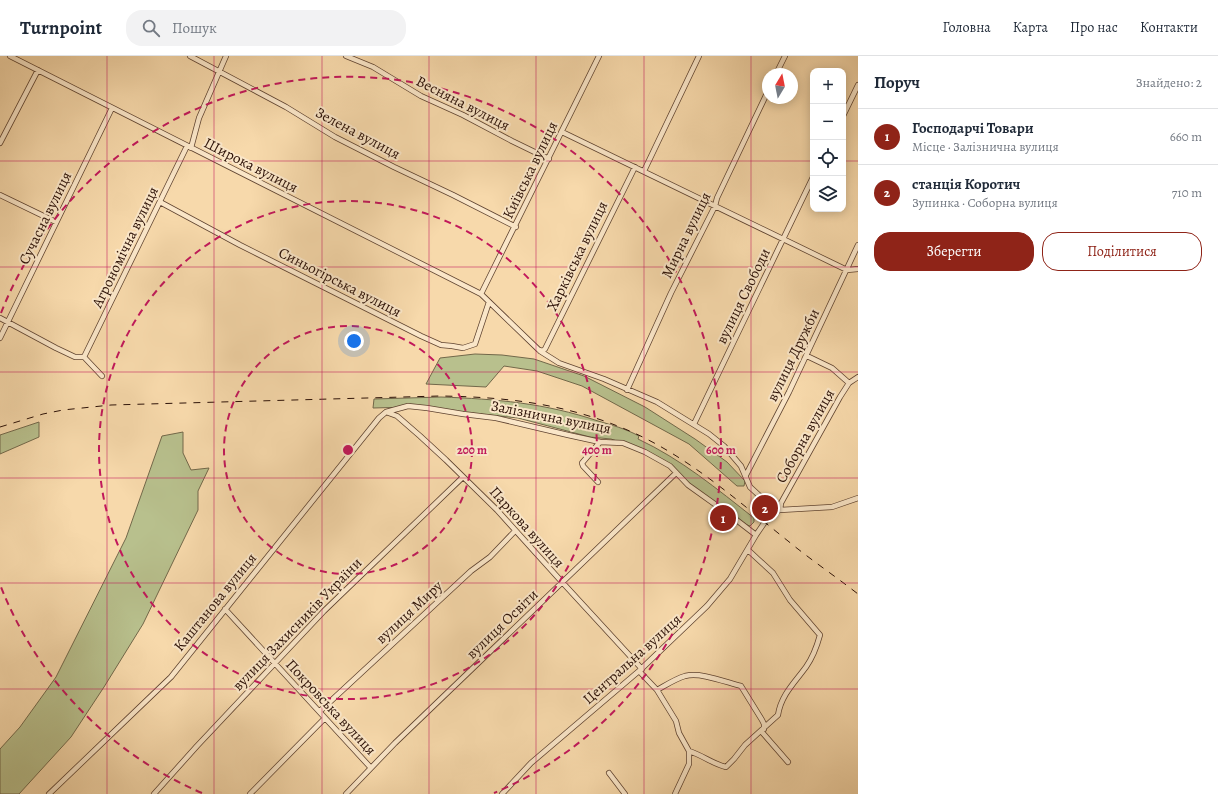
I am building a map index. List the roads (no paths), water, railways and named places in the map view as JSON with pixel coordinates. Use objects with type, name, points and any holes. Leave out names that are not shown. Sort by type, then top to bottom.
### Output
[{"type":"street","name":"Широка вулиця","points":[[10,56],[481,294],[548,357],[559,363],[604,379],[657,402],[709,434],[724,446],[741,466],[750,487],[778,511]]},
{"type":"street","name":"Зелена вулиця","points":[[190,56],[286,107],[335,137],[516,227]]},
{"type":"street","name":"Агрономічна вулиця","points":[[84,357],[160,202],[189,147],[197,123],[226,56]]},
{"type":"street","name":"Весняна вулиця","points":[[346,56],[373,67],[421,96],[463,114],[512,141],[549,159]]},
{"type":"street","name":"Київська вулиця","points":[[481,294],[516,227],[599,56]]},
{"type":"street","points":[[644,171],[699,56]]},
{"type":"street","points":[[779,68],[785,56]]},
{"type":"street","points":[[0,143],[38,70]]},
{"type":"street","points":[[846,110],[858,85]]},
{"type":"street","name":"Мирна вулиця","points":[[627,390],[671,293],[715,206],[717,198],[762,104]]},
{"type":"street","name":"Сучасна вулиця","points":[[0,338],[112,108]]},
{"type":"street","points":[[562,132],[847,270],[858,269]]},
{"type":"street","name":"Харківська вулиця","points":[[538,349],[543,351],[545,349],[635,167]]},
{"type":"street","name":"вулиця Свободи","points":[[694,424],[810,184]]},
{"type":"street","points":[[0,194],[56,222]]},
{"type":"street","name":"Синьогірська вулиця","points":[[160,202],[342,297],[441,345],[463,348],[475,344],[489,302]]},
{"type":"street","name":"вулиця Дружби","points":[[746,475],[806,356],[858,244]]},
{"type":"street","points":[[0,318],[56,348],[75,356],[84,357],[102,376]]},
{"type":"street","points":[[806,356],[832,368],[849,383]]},
{"type":"street","name":"Соборна вулиця","points":[[778,511],[840,397],[849,383],[858,377]]},
{"type":"street","name":"Залізнична вулиця","points":[[386,412],[408,406],[426,408],[496,418],[600,442],[623,443],[636,447],[666,463],[688,485],[756,535]]},
{"type":"street","name":"Паркова вулиця","points":[[386,412],[397,416],[446,460],[497,510],[562,582],[657,690],[676,721],[682,739],[689,752]]},
{"type":"street","name":"Каштанова вулиця","points":[[49,794],[171,677],[374,424],[386,412]]},
{"type":"street","points":[[598,482],[582,463],[600,442]]},
{"type":"street","name":"вулиця Освіти","points":[[346,794],[395,742],[676,473]]},
{"type":"street","name":"вулиця Захисників України","points":[[154,794],[324,611],[463,477]]},
{"type":"street","points":[[778,511],[832,507],[858,498]]},
{"type":"street","name":"Центральна вулиця","points":[[502,794],[531,763],[640,670],[707,606],[730,579],[760,527],[771,513],[778,511]]},
{"type":"street","name":"вулиця Миру","points":[[320,711],[471,571],[490,557],[516,531]]},
{"type":"street","points":[[674,794],[689,764],[689,752],[698,754],[720,766],[726,767],[745,745],[778,715],[784,696],[807,666],[820,635],[790,600],[773,573],[748,550]]},
{"type":"street","name":"Покровська вулиця","points":[[225,609],[371,768]]},
{"type":"street","points":[[657,690],[679,678],[692,675],[741,686],[764,724],[762,730]]},
{"type":"street","points":[[250,794],[326,718]]},
{"type":"street","points":[[762,730],[788,762]]},
{"type":"street","points":[[609,773],[625,794]]},
{"type":"railway","points":[[0,427],[43,414],[63,410],[111,405],[440,396],[490,398],[538,404],[608,422],[632,432],[674,455],[732,496],[858,594]]},
{"type":"place","name":"станція Коротич","points":[[765,508]]},
{"type":"place","name":"Господарчі Товари","points":[[723,518]]}]
